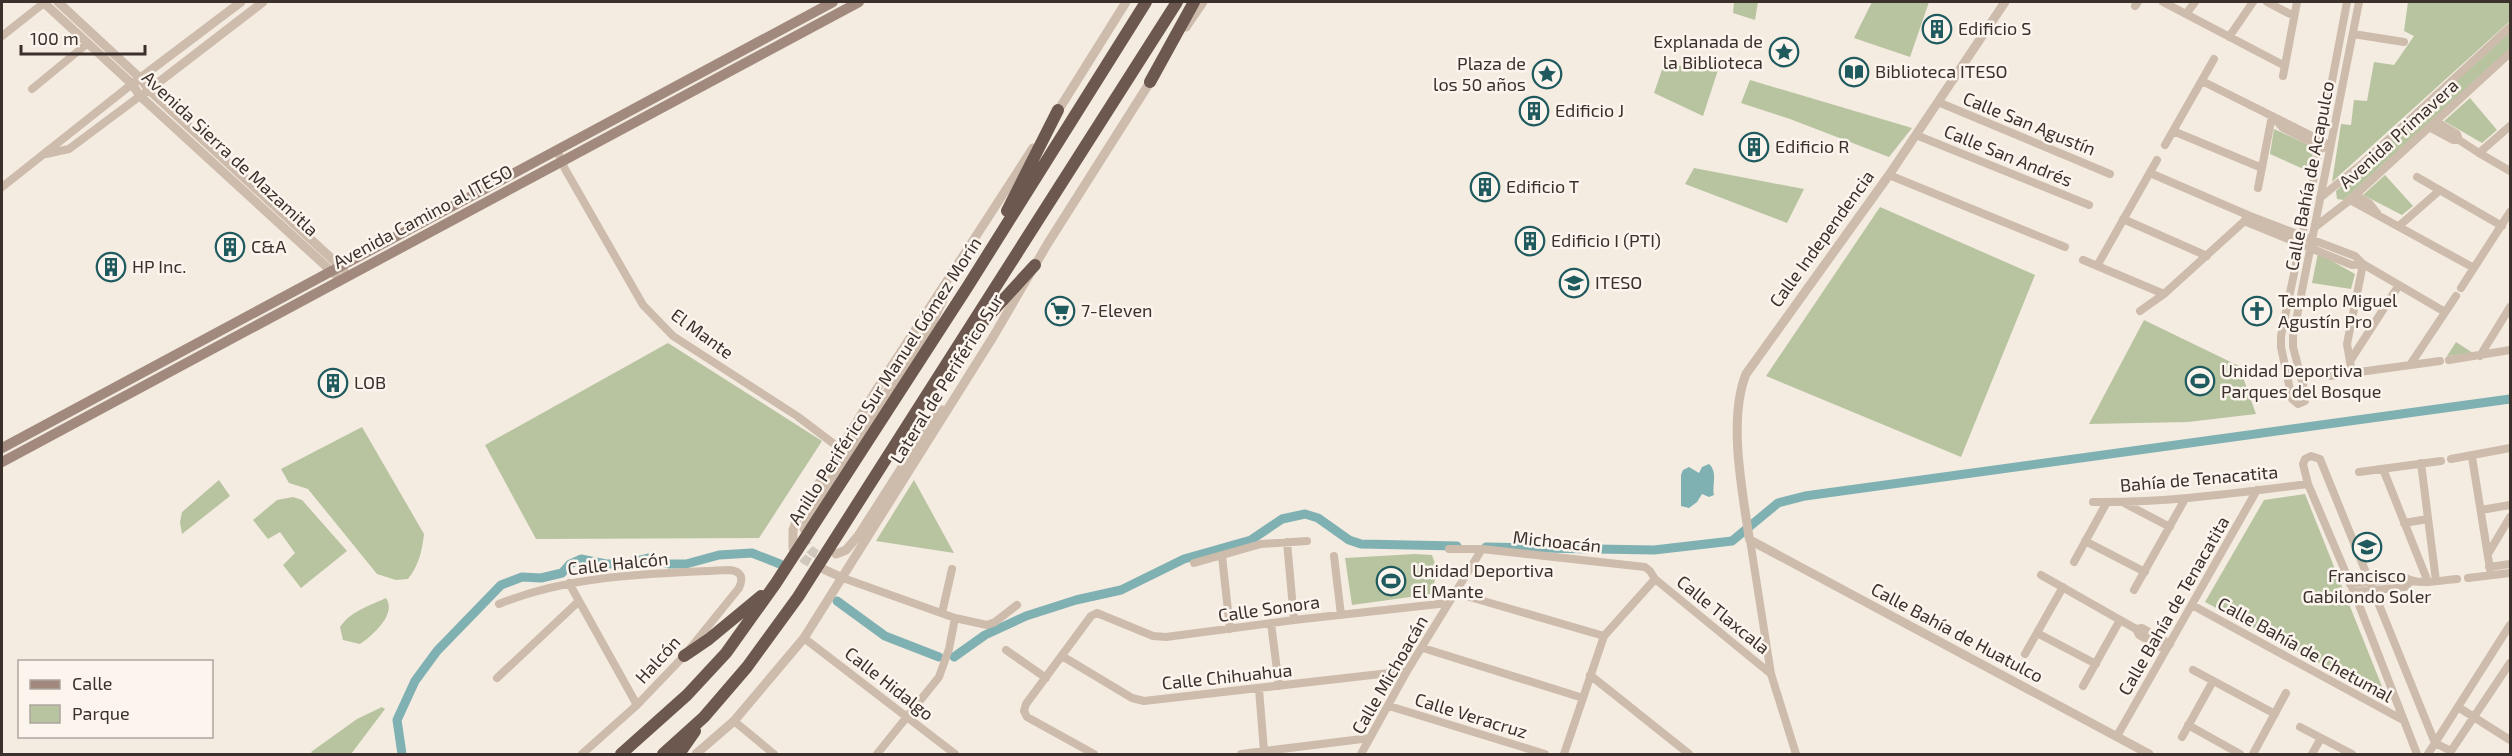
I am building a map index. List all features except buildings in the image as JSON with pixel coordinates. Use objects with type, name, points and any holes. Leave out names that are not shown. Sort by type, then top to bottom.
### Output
[{"type":"highway","name":"Anillo Periférico Sur Manuel Gómez Morín","points":[[621,754],[687,695],[726,653],[776,583],[968,286],[1146,2]]},
{"type":"highway","points":[[679,754],[704,717],[747,667],[798,597],[1177,2]]},
{"type":"highway","points":[[1150,82],[1194,2]]},
{"type":"highway","points":[[968,286],[1058,110]]},
{"type":"highway","points":[[949,359],[1035,265]]},
{"type":"highway","points":[[684,656],[709,639],[776,583]]},
{"type":"highway","points":[[663,754],[704,717]]},
{"type":"main road","name":"Avenida Camino al ITESO","points":[[2,448],[833,2]]},
{"type":"main road","name":"Avenida Camino al ITESO","points":[[2,462],[859,2]]},
{"type":"street","name":"Avenida Sierra de Mazamitla","points":[[44,2],[88,43],[149,90],[335,269]]},
{"type":"street","points":[[2,36],[44,2]]},
{"type":"street","name":"Avenida Sierra de Mazamitla","points":[[58,2],[136,81],[141,96],[346,278]]},
{"type":"street","points":[[2,187],[241,2]]},
{"type":"street","points":[[44,154],[69,149],[263,2]]},
{"type":"street","points":[[793,548],[793,530],[797,519],[1126,2]]},
{"type":"street","name":"Lateral de Periférico Sur","points":[[696,754],[734,722],[804,638],[1035,265],[1203,2]]},
{"type":"street","name":"Calle Independencia","points":[[1749,538],[1737,405],[1746,374],[1889,175],[2005,2]]},
{"type":"street","points":[[2163,2],[2285,66]]},
{"type":"street","points":[[2186,14],[2195,2]]},
{"type":"street","points":[[2229,37],[2253,2]]},
{"type":"street","points":[[2267,2],[2294,16]]},
{"type":"street","points":[[2283,76],[2296,2]]},
{"type":"street","name":"Calle Bahía de Acapulco","points":[[2348,2],[2281,336],[2292,399],[2298,404],[2303,403],[2306,396],[2293,347],[2293,336],[2359,2]]},
{"type":"street","name":"Avenida Primavera","points":[[2310,197],[2322,198],[2511,27]]},
{"type":"street","points":[[2353,34],[2404,42]]},
{"type":"street","points":[[32,89],[88,43]]},
{"type":"street","name":"Avenida Primavera","points":[[2315,227],[2353,197],[2510,53]]},
{"type":"street","points":[[2164,146],[2214,59]]},
{"type":"street","points":[[2202,81],[2272,116],[2321,144],[2331,147]]},
{"type":"street","points":[[2331,89],[2342,90]]},
{"type":"street","name":"Calle San Agustín","points":[[1938,102],[2110,174]]},
{"type":"street","points":[[2258,188],[2272,116]]},
{"type":"street","points":[[2432,124],[2457,134],[2459,140],[2511,171]]},
{"type":"street","points":[[2479,153],[2511,126]]},
{"type":"street","points":[[2173,131],[2262,168]]},
{"type":"street","name":"Calle San Andrés","points":[[1916,135],[2089,205]]},
{"type":"street","name":"El Mante","points":[[557,150],[561,161],[643,305],[673,336],[797,416],[834,444]]},
{"type":"street","points":[[2097,266],[2157,160]]},
{"type":"street","points":[[2150,173],[2247,219],[2312,244],[2352,265],[2362,264],[2445,312]]},
{"type":"street","points":[[1889,175],[2065,247]]},
{"type":"street","points":[[2417,177],[2502,226]]},
{"type":"street","points":[[2399,226],[2440,190]]},
{"type":"street","points":[[2353,197],[2369,203],[2377,213],[2474,268]]},
{"type":"street","points":[[2461,288],[2511,212]]},
{"type":"street","points":[[2123,219],[2207,256]]},
{"type":"street","points":[[2140,311],[2164,294],[2247,219]]},
{"type":"street","points":[[2304,226],[2315,227]]},
{"type":"street","points":[[804,529],[813,508],[933,321],[968,250]]},
{"type":"street","points":[[2083,260],[2164,294]]},
{"type":"street","points":[[2352,373],[2348,344],[2362,264]]},
{"type":"street","points":[[2350,361],[2399,285]]},
{"type":"street","points":[[2410,365],[2456,296]]},
{"type":"street","points":[[2480,356],[2511,307]]},
{"type":"street","points":[[2449,360],[2511,350]]},
{"type":"street","points":[[2330,376],[2440,361]]},
{"type":"street","points":[[836,554],[846,550],[858,536],[927,428],[964,383]]},
{"type":"street","points":[[2451,459],[2472,457],[2511,448]]},
{"type":"street","points":[[2417,754],[2354,592],[2308,484],[2303,464],[2305,459],[2311,456],[2320,459],[2435,743],[2450,753],[2509,668]]},
{"type":"street","points":[[2472,457],[2490,571]]},
{"type":"street","points":[[2359,472],[2441,460]]},
{"type":"street","points":[[2421,464],[2428,519],[2432,581]]},
{"type":"street","points":[[2383,469],[2404,523],[2432,581]]},
{"type":"street","name":"Bahía de Tenacatita","points":[[2093,502],[2124,503],[2185,499],[2308,484]]},
{"type":"street","name":"Calle Bahía de Tenacatita","points":[[2117,736],[2257,490]]},
{"type":"street","points":[[2134,590],[2185,499]]},
{"type":"street","points":[[2074,562],[2107,502]]},
{"type":"street","points":[[2124,503],[2170,527]]},
{"type":"street","points":[[2481,510],[2511,505]]},
{"type":"street","points":[[2488,555],[2511,517]]},
{"type":"street","points":[[2404,523],[2428,519]]},
{"type":"street","points":[[1749,538],[1772,674],[1796,754]]},
{"type":"street","name":"Calle Bahía de Huatulco","points":[[1749,538],[2149,754]]},
{"type":"street","points":[[1194,563],[1261,544],[1307,541]]},
{"type":"street","points":[[2085,541],[2145,572]]},
{"type":"street","points":[[1287,542],[1294,620]]},
{"type":"street","name":"Michoacán","points":[[1449,549],[1482,549],[1636,565],[1650,571],[1655,579]]},
{"type":"street","name":"Calle Michoacán","points":[[1361,754],[1407,671],[1482,549]]},
{"type":"street","points":[[1222,556],[1230,629]]},
{"type":"street","points":[[1334,556],[1341,615]]},
{"type":"street","points":[[2468,578],[2511,564]]},
{"type":"street","points":[[823,569],[955,618],[987,626],[1017,605]]},
{"type":"street","points":[[942,613],[952,569]]},
{"type":"street","name":"Calle Halcón","points":[[499,604],[523,594],[569,583],[654,574],[729,570],[741,574]]},
{"type":"street","points":[[2490,571],[2511,573]]},
{"type":"street","name":"Halcón","points":[[582,754],[637,705],[684,656],[739,588],[742,581],[741,574]]},
{"type":"street","points":[[2041,575],[2136,629],[2142,628],[2168,647]]},
{"type":"street","points":[[2350,584],[2406,578],[2411,581],[2457,579]]},
{"type":"street","points":[[1564,754],[1604,636],[1655,579]]},
{"type":"street","name":"Calle Tlaxcala","points":[[1655,579],[1772,674]]},
{"type":"street","points":[[2354,592],[2405,587],[2411,581]]},
{"type":"street","points":[[569,583],[637,705]]},
{"type":"street","points":[[2025,654],[2063,587]]},
{"type":"street","points":[[1456,593],[1604,636]]},
{"type":"street","points":[[497,678],[579,601]]},
{"type":"street","name":"Calle Sonora","points":[[1062,656],[1092,616],[1097,613],[1153,636],[1166,637],[1448,603]]},
{"type":"street","name":"Calle Bahía de Chetumal","points":[[2192,605],[2403,720]]},
{"type":"street","points":[[877,754],[939,677],[955,618]]},
{"type":"street","points":[[2083,686],[2120,620]]},
{"type":"street","points":[[1271,623],[1279,686]]},
{"type":"street","points":[[2428,754],[2511,625]]},
{"type":"street","points":[[2037,633],[2096,664]]},
{"type":"street","name":"Calle Hidalgo","points":[[804,638],[955,754]]},
{"type":"street","points":[[1423,648],[1583,698]]},
{"type":"street","points":[[1006,651],[1046,678]]},
{"type":"street","points":[[1062,656],[1026,704],[1024,711],[1027,717],[1083,752],[1094,754]]},
{"type":"street","name":"Calle Chihuahua","points":[[1062,656],[1132,698],[1144,701],[1407,671]]},
{"type":"street","points":[[2193,670],[2275,714]]},
{"type":"street","points":[[1590,675],[1689,754]]},
{"type":"street","points":[[2181,737],[2213,681]]},
{"type":"street","points":[[1259,689],[1264,751]]},
{"type":"street","points":[[2253,754],[2286,693]]},
{"type":"street","name":"Calle Veracruz","points":[[1389,706],[1545,754]]},
{"type":"street","points":[[2458,707],[2511,740]]},
{"type":"street","points":[[734,722],[774,754]]},
{"type":"street","points":[[2188,725],[2240,754]]},
{"type":"street","points":[[2300,727],[2352,754]]},
{"type":"street","points":[[1241,754],[1370,738]]},
{"type":"street","points":[[2312,754],[2321,738]]},
{"type":"green space","points":[[1734,2],[1758,2],[1755,20],[1733,13]]},
{"type":"green space","points":[[1872,2],[1929,2],[1910,57],[1854,38]]},
{"type":"green space","points":[[2408,2],[2510,2],[2510,21],[2332,182],[2341,124],[2351,125],[2354,100],[2367,101],[2374,62],[2394,65],[2414,36],[2404,31]]},
{"type":"green space","points":[[2510,32],[2510,49],[2344,200],[2337,199],[2336,191]]},
{"type":"green space","points":[[1664,64],[1718,70],[1703,116],[1654,93]]},
{"type":"green space","points":[[1750,80],[1912,128],[1889,157],[1741,103]]},
{"type":"green space","points":[[2470,98],[2497,130],[2482,143],[2444,121]]},
{"type":"green space","points":[[2274,129],[2315,148],[2308,171],[2270,154]]},
{"type":"green space","points":[[1694,168],[1804,189],[1787,223],[1685,184]]},
{"type":"green space","points":[[2385,175],[2413,206],[2402,215],[2363,195]]},
{"type":"green space","points":[[1880,207],[2035,275],[1961,457],[1766,376]]},
{"type":"green space","points":[[2318,253],[2355,274],[2351,289],[2312,283]]},
{"type":"green space","points":[[2144,320],[2239,366],[2256,414],[2188,422],[2089,424]]},
{"type":"green space","points":[[2456,342],[2473,353],[2447,356]]},
{"type":"green space","points":[[668,343],[822,441],[759,538],[536,539],[485,445]]},
{"type":"green space","points":[[362,427],[424,534],[419,558],[408,579],[396,580],[377,574],[308,489],[289,483],[281,469]]},
{"type":"green space","points":[[219,480],[230,496],[182,534],[180,522],[182,512]]},
{"type":"green space","points":[[914,480],[954,553],[876,541]]},
{"type":"green space","points":[[2305,494],[2387,699],[2205,602],[2264,500]]},
{"type":"green space","points":[[293,497],[302,500],[347,551],[301,588],[283,565],[295,553],[280,532],[268,539],[253,520],[277,500]]},
{"type":"green space","name":"Unidad Deportiva El Mante","points":[[1432,555],[1437,569],[1432,594],[1352,605],[1345,558]]},
{"type":"green space","points":[[386,598],[389,604],[388,611],[377,630],[360,644],[343,640],[340,627],[344,621]]},
{"type":"green space","points":[[382,707],[385,709],[351,754],[313,754],[311,752],[357,719]]},
{"type":"water","points":[[1709,464],[1714,475],[1714,495],[1709,497],[1702,494],[1689,508],[1681,506],[1683,470],[1689,467],[1699,473],[1702,467]]},
{"type":"waterway","points":[[1486,547],[1654,550],[1732,541],[1778,503],[1805,496],[2510,399]]},
{"type":"waterway","points":[[954,657],[985,635],[1026,616],[1076,600],[1121,590],[1184,559],[1251,540],[1282,519],[1305,514],[1318,518],[1349,540],[1361,544],[1457,546]]},
{"type":"waterway","points":[[402,754],[397,720],[415,681],[437,651],[501,585],[522,577],[541,578],[562,573],[570,564],[581,559],[606,564],[624,564],[648,558],[669,564],[686,564],[719,555],[752,553],[780,564]]},
{"type":"waterway","points":[[837,601],[885,636],[939,657]]},
{"type":"tunnel","points":[[804,537],[812,551],[828,557]]},
{"type":"tunnel","points":[[793,548],[805,560],[822,569]]},
{"type":"place","name":"Edificio S","points":[[1937,29]]},
{"type":"place","name":"Explanada de la Biblioteca","points":[[1784,52]]},
{"type":"place","name":"Biblioteca ITESO","points":[[1854,72]]},
{"type":"place","name":"Plaza de los 50 años","points":[[1547,74]]},
{"type":"place","name":"Edificio J","points":[[1534,111]]},
{"type":"place","name":"Edificio R","points":[[1754,147]]},
{"type":"place","name":"Edificio T","points":[[1485,187]]},
{"type":"place","name":"Edificio I (PTI)","points":[[1530,241]]},
{"type":"place","name":"C&A","points":[[230,247]]},
{"type":"place","name":"HP Inc.","points":[[111,267]]},
{"type":"place","name":"ITESO","points":[[1574,283]]},
{"type":"place","name":"7-Eleven","points":[[1060,311]]},
{"type":"place","name":"Templo Miguel Agustín Pro","points":[[2257,311]]},
{"type":"place","name":"Unidad Deportiva Parques del Bosque","points":[[2200,381]]},
{"type":"place","name":"LOB","points":[[333,383]]},
{"type":"place","name":"Francisco Gabilondo Soler","points":[[2367,547]]},
{"type":"place","name":"Unidad Deportiva El Mante","points":[[1391,581]]}]
